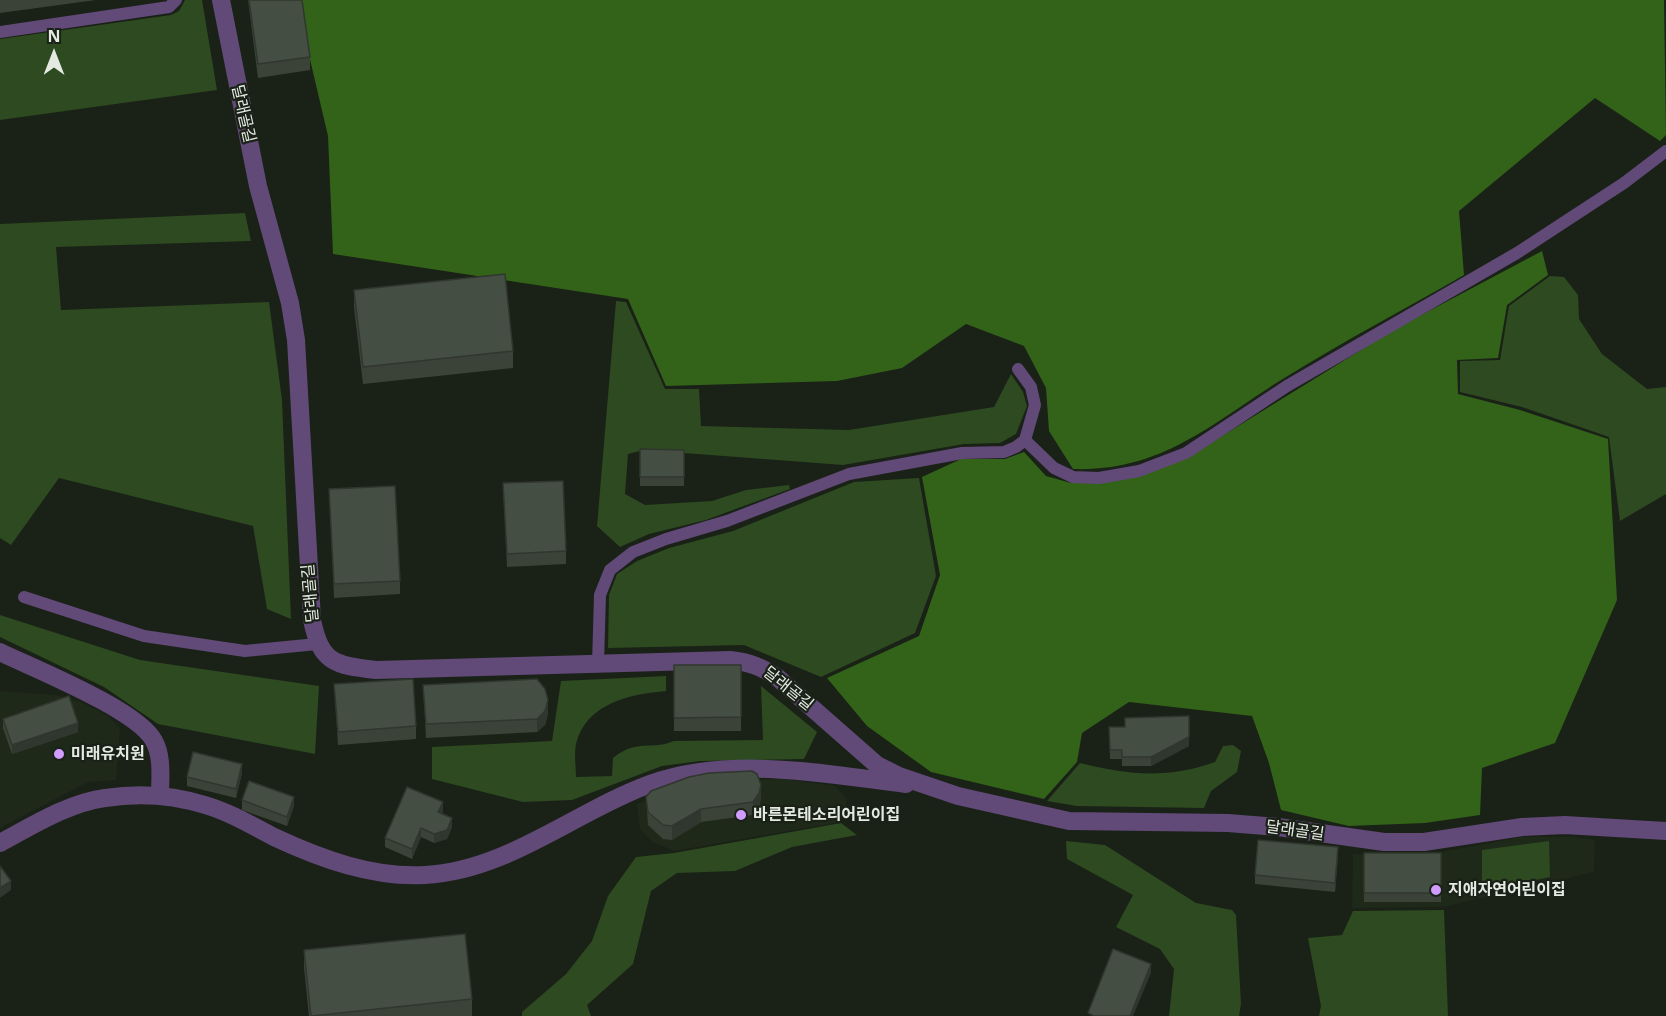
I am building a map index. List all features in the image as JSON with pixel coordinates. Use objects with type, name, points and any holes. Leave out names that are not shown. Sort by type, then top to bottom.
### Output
[{"type":"street","name":"달래골길","points":[[221,0],[258,186],[290,303],[296,340],[312,620],[317,644],[331,659],[351,667],[376,670],[730,660],[763,667],[877,765],[926,787]]},
{"type":"street","points":[[0,652],[116,709],[143,727],[154,742],[159,760],[160,796]]},
{"type":"street","name":"달래골길","points":[[0,843],[81,804],[105,798],[160,796],[183,799],[220,810],[298,847],[352,867],[377,872],[426,875],[452,872],[490,860],[658,781],[700,771],[775,770],[926,787],[1069,821],[1228,823],[1278,827],[1384,842],[1424,842],[1522,827],[1565,825],[1666,831]]},
{"type":"lane","points":[[0,32],[169,7],[176,0]]},
{"type":"lane","points":[[1025,440],[1054,468],[1072,477],[1099,478],[1139,471],[1186,453],[1287,386],[1517,253],[1624,183],[1666,151]]},
{"type":"lane","points":[[598,664],[600,595],[610,570],[633,552],[666,539],[727,521],[849,474],[962,453],[1004,452],[1016,447],[1025,440],[1035,405],[1031,387],[1018,369]]},
{"type":"lane","points":[[24,597],[144,636],[245,651],[317,644]]},
{"type":"shaded area","name":"미래유치원","points":[[0,691],[56,695],[81,702],[107,715],[120,728],[116,780],[88,782],[0,828]]},
{"type":"shaded area","name":"바른몬테소리어린이집","points":[[785,779],[835,786],[846,798],[846,809],[840,822],[674,851],[653,842],[640,829],[637,804],[684,785],[709,781]]},
{"type":"shaded area","name":"지애자연어린이집","points":[[1522,837],[1574,837],[1595,840],[1594,872],[1443,907],[1352,908],[1353,854],[1425,855]]},
{"type":"green space","points":[[185,0],[202,0],[217,90],[0,120],[0,39],[171,15],[179,11]]},
{"type":"green space","points":[[296,0],[1664,0],[1666,135],[1660,141],[1595,98],[1459,211],[1464,275],[1308,364],[1187,441],[1135,462],[1105,468],[1073,469],[1049,431],[1046,388],[1024,346],[966,324],[902,368],[837,381],[666,386],[628,299],[333,254],[328,136]]},
{"type":"green space","points":[[245,213],[251,241],[56,247],[61,310],[269,302],[282,400],[291,619],[267,609],[253,526],[59,478],[11,545],[0,538],[0,224]]},
{"type":"green space","points":[[1542,251],[1548,275],[1507,305],[1498,358],[1457,360],[1458,394],[1520,410],[1608,439],[1617,600],[1555,743],[1482,768],[1480,815],[1425,823],[1349,826],[1281,810],[1269,763],[1252,716],[1129,702],[1082,733],[1077,762],[1044,799],[931,772],[867,726],[827,678],[919,636],[940,575],[922,477],[961,459],[1005,459],[1024,452],[1046,476],[1071,483],[1099,483],[1188,457],[1395,329]]},
{"type":"green space","points":[[1550,276],[1564,277],[1578,295],[1579,319],[1602,354],[1647,389],[1666,387],[1666,494],[1620,521],[1609,437],[1522,407],[1460,392],[1460,361],[1500,360],[1509,306]]},
{"type":"green space","points":[[616,301],[626,302],[665,389],[699,389],[701,426],[849,430],[994,407],[1011,374],[1023,392],[1027,406],[1016,434],[1000,443],[964,444],[843,465],[644,450],[628,454],[625,494],[645,505],[712,501],[746,490],[789,485],[790,489],[706,520],[649,534],[620,547],[597,526]]},
{"type":"green space","points":[[919,478],[936,576],[915,633],[821,677],[744,645],[608,648],[609,595],[617,574],[637,561],[669,548],[733,531],[854,482]]},
{"type":"green space","points":[[0,615],[140,660],[319,686],[315,754],[158,724],[104,687],[0,637]]},
{"type":"green space","points":[[666,676],[666,691],[625,698],[600,710],[589,719],[581,730],[576,744],[576,777],[612,776],[613,758],[637,746],[666,744],[674,741],[763,740],[761,686],[817,732],[804,759],[700,761],[662,766],[572,800],[523,802],[432,779],[432,747],[552,741],[561,681]]},
{"type":"green space","points":[[1233,745],[1241,751],[1237,772],[1211,791],[1204,808],[1077,806],[1047,801],[1080,763],[1131,772],[1164,773],[1215,762],[1223,746]]},
{"type":"green space","points":[[841,823],[857,835],[792,847],[735,871],[677,873],[651,891],[633,964],[587,1005],[591,1016],[522,1016],[522,1012],[566,974],[592,941],[608,896],[636,857],[674,853]]},
{"type":"green space","points":[[1066,841],[1105,845],[1196,903],[1232,910],[1236,915],[1241,1004],[1239,1016],[1169,1016],[1174,969],[1160,949],[1116,927],[1133,895],[1067,859]]},
{"type":"green space","points":[[1549,841],[1550,877],[1482,891],[1482,850]]},
{"type":"green space","points":[[1444,910],[1448,1016],[1319,1016],[1321,1006],[1308,938],[1342,935],[1353,911]]},
{"type":"building","points":[[249,0],[302,0],[310,57],[258,64]]},
{"type":"building","points":[[505,274],[513,351],[363,367],[354,290]]},
{"type":"building","points":[[640,449],[684,450],[684,477],[640,477]]},
{"type":"building","points":[[563,481],[566,551],[507,554],[503,483]]},
{"type":"building","points":[[395,486],[400,581],[334,584],[329,489]]},
{"type":"building","points":[[674,665],[741,665],[741,717],[674,718]]},
{"type":"building","points":[[413,679],[416,726],[338,732],[334,684]]},
{"type":"building","points":[[537,679],[545,689],[548,700],[545,711],[537,719],[426,724],[423,685]]},
{"type":"building","points":[[69,696],[78,723],[12,745],[3,719]]},
{"type":"building","points":[[1189,716],[1189,737],[1151,757],[1122,757],[1122,750],[1110,750],[1109,727],[1125,727],[1125,718]]},
{"type":"building","points":[[193,752],[242,764],[236,789],[187,777]]},
{"type":"building","points":[[752,771],[757,774],[761,785],[753,802],[701,809],[672,826],[663,825],[648,812],[646,797],[651,791],[689,777],[709,773]]},
{"type":"building","points":[[249,781],[294,797],[287,817],[242,800]]},
{"type":"building","points":[[407,787],[443,802],[438,812],[452,818],[447,830],[434,834],[421,828],[412,849],[385,838]]},
{"type":"building","points":[[1258,840],[1338,847],[1335,883],[1255,875]]},
{"type":"building","points":[[1364,853],[1441,853],[1441,893],[1364,893]]},
{"type":"building","points":[[0,866],[11,881],[0,888]]},
{"type":"building","points":[[465,934],[472,999],[311,1016],[304,950]]},
{"type":"building","points":[[1113,949],[1151,964],[1130,1016],[1094,1016],[1088,1013]]},
{"type":"place","name":"미래유치원","points":[[59,754]]},
{"type":"place","name":"바른몬테소리어린이집","points":[[741,815]]},
{"type":"place","name":"지애자연어린이집","points":[[1436,890]]}]
